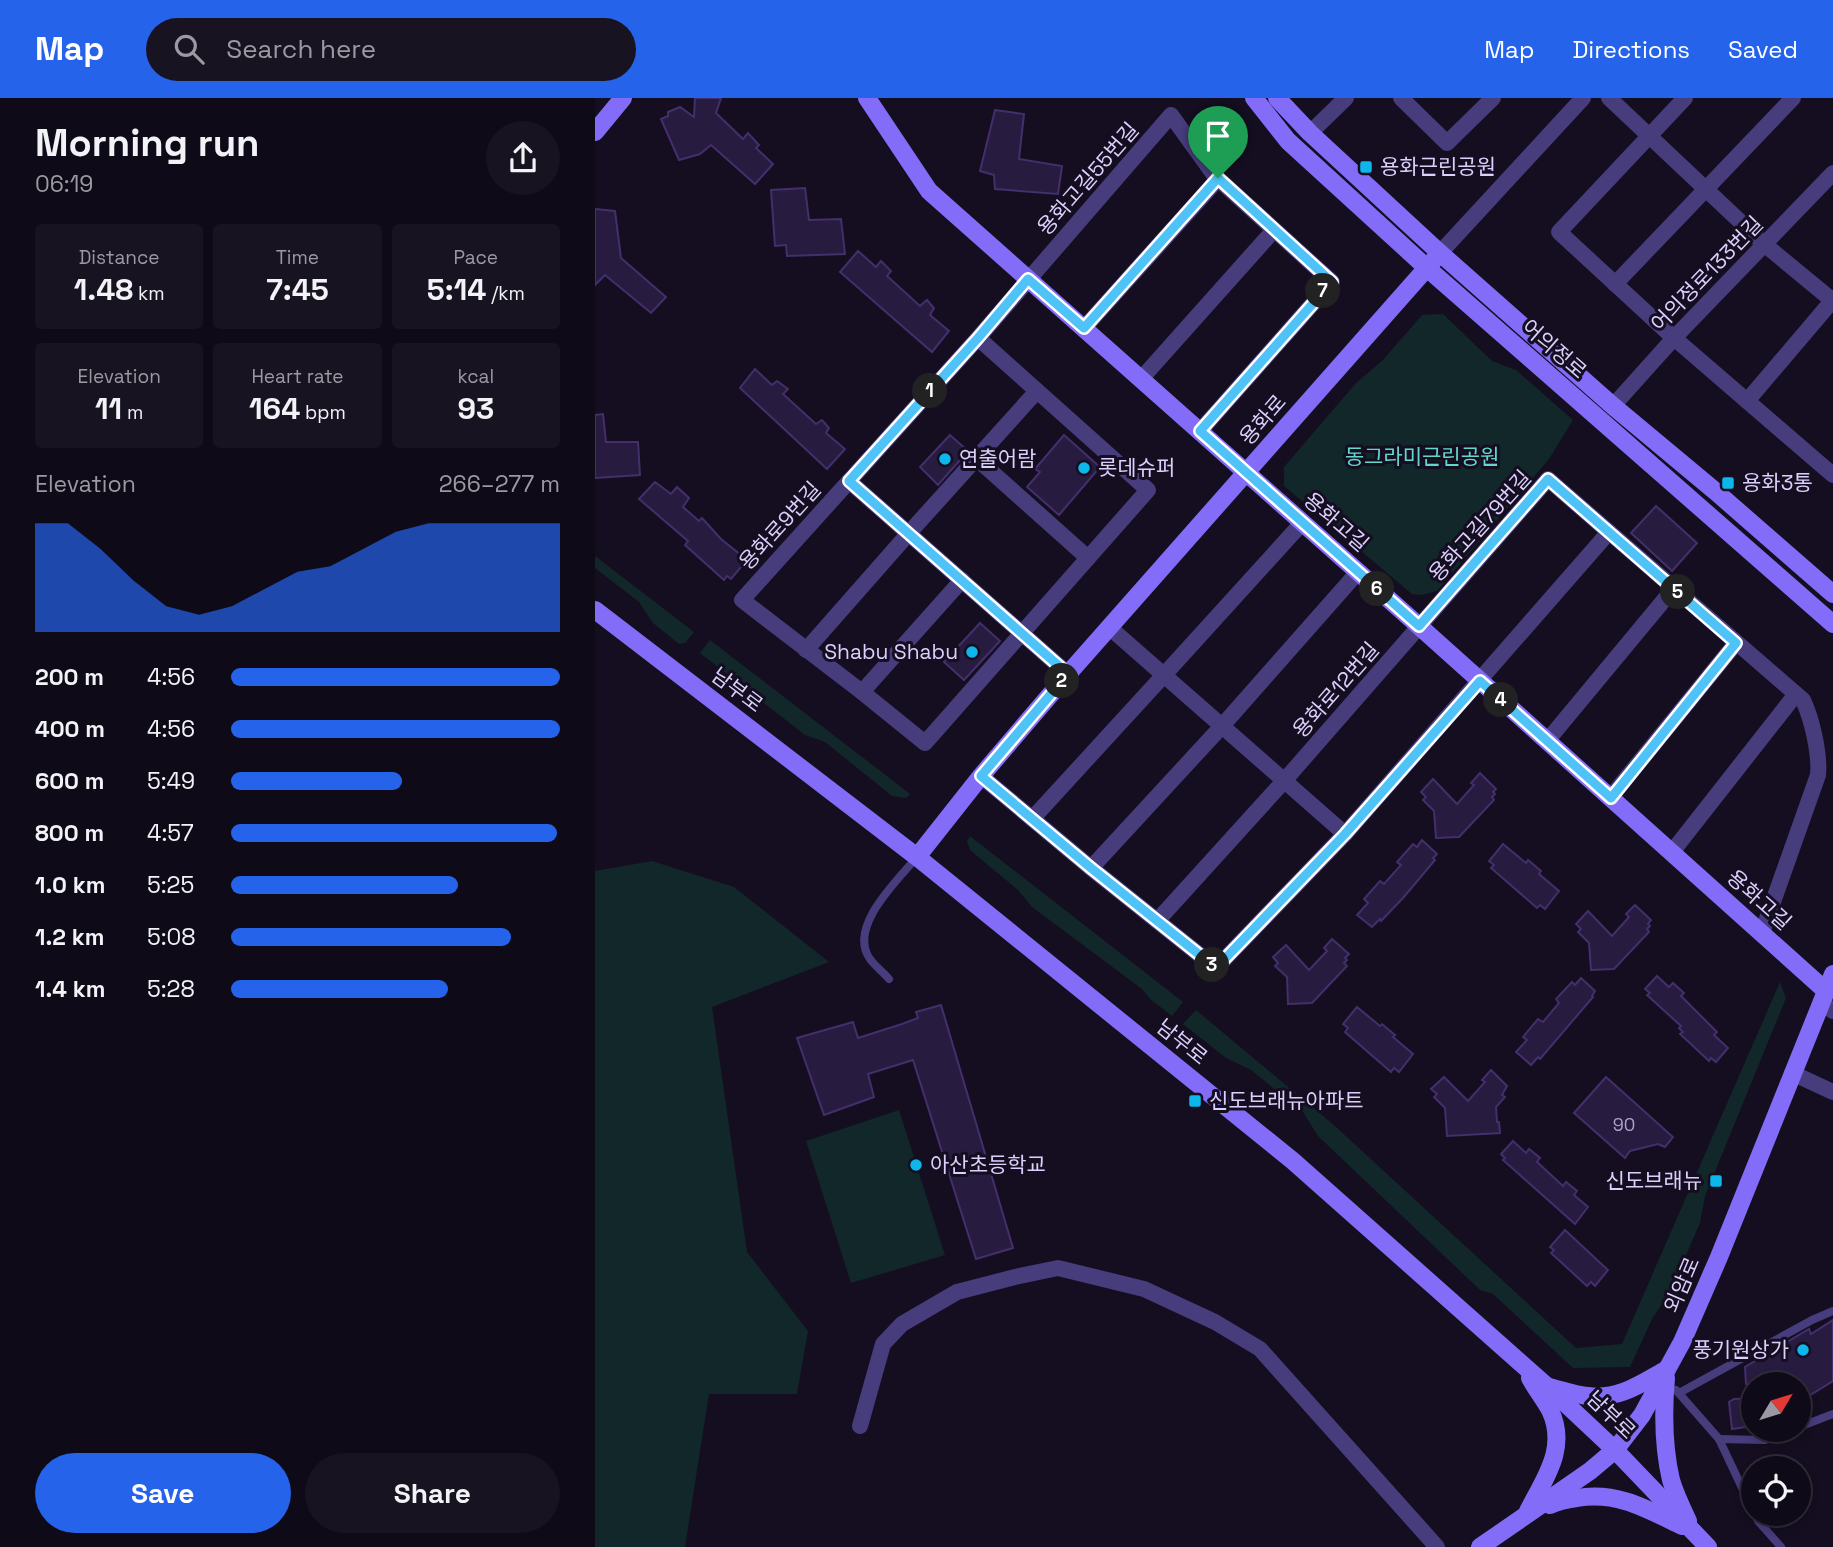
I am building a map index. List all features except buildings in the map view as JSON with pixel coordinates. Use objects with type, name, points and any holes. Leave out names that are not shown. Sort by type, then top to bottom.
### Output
[{"type":"street","points":[[595,132],[624,98]]},
{"type":"street","name":"용화고길","points":[[867,98],[929,191],[1828,994]]},
{"type":"street","name":"어의정로","points":[[1254,98],[1288,141],[1427,268],[1833,624]]},
{"type":"street","name":"어의정로","points":[[1277,98],[1310,134],[1440,253],[1613,406],[1833,594]]},
{"type":"street","points":[[1310,134],[1346,98]]},
{"type":"street","points":[[1401,98],[1447,142],[1493,98]]},
{"type":"street","name":"용화로","points":[[917,857],[981,776],[1109,627],[1440,253],[1583,98]]},
{"type":"street","points":[[1609,98],[1764,244],[1833,301],[1747,401]]},
{"type":"street","points":[[1685,98],[1559,232],[1674,338],[1747,401],[1831,467]]},
{"type":"street","points":[[1615,284],[1793,98]]},
{"type":"street","name":"용화고길55번길","points":[[1028,279],[1171,115],[1218,178],[1332,282],[1200,431]]},
{"type":"street","name":"어의정로133번길","points":[[1613,406],[1674,338],[1833,173]]},
{"type":"street","points":[[1084,328],[1218,178]]},
{"type":"street","points":[[1141,379],[1275,230]]},
{"type":"street","name":"용화로9번길","points":[[978,338],[1148,490],[925,743],[742,600],[1028,279]]},
{"type":"street","points":[[806,650],[1037,391]]},
{"type":"street","points":[[976,458],[1088,558]]},
{"type":"street","name":"용화고길79번길","points":[[1419,626],[1548,479],[1803,700],[1809,711],[1819,764],[1818,775],[1762,933]]},
{"type":"street","name":"용화로9번길","points":[[849,481],[1068,674]]},
{"type":"street","points":[[1032,819],[1302,523]]},
{"type":"street","points":[[981,776],[1216,968],[1345,834],[1609,532]]},
{"type":"street","points":[[1091,868],[1222,726],[1358,572]]},
{"type":"street","points":[[862,692],[962,580]]},
{"type":"street","points":[[1546,741],[1674,588]]},
{"type":"street","name":"남부로","points":[[595,610],[917,857],[1293,1161],[1547,1386],[1615,1450],[1708,1547]]},
{"type":"street","name":"용화로12번길","points":[[1157,920],[1284,781],[1419,626]]},
{"type":"street","points":[[1109,627],[1345,834]]},
{"type":"street","points":[[1611,798],[1736,643]]},
{"type":"street","points":[[1672,852],[1796,694]]},
{"type":"street","name":"외암로","points":[[1480,1547],[1590,1471],[1615,1450],[1642,1415],[1667,1374],[1682,1342],[1792,1073],[1828,994]]},
{"type":"street","points":[[1792,1073],[1833,1091]]},
{"type":"street","points":[[860,1426],[883,1344],[902,1324],[957,1292],[1058,1268],[1144,1289],[1215,1322],[1260,1349],[1437,1547]]},
{"type":"street","points":[[1521,1363],[1551,1412],[1558,1438],[1554,1460],[1524,1517]]},
{"type":"street","points":[[1547,1386],[1586,1396],[1604,1397],[1629,1391],[1667,1374],[1665,1449],[1672,1483],[1692,1530]]},
{"type":"street","points":[[1524,1517],[1558,1501],[1588,1496],[1613,1497],[1633,1503],[1692,1530]]},
{"type":"lane","points":[[889,979],[868,957],[864,936],[868,919],[917,857]]},
{"type":"lane","points":[[1679,1393],[1833,1311]]},
{"type":"lane","points":[[1667,1374],[1679,1393],[1719,1439],[1741,1486]]},
{"type":"lane","points":[[1811,1422],[1833,1413]]},
{"type":"lane","points":[[1719,1439],[1741,1439]]},
{"type":"lane","points":[[1762,1526],[1781,1547]]},
{"type":"green space","name":"동그라미근린공원","points":[[1443,314],[1492,361],[1516,370],[1573,420],[1549,459],[1437,591],[1422,595],[1412,594],[1284,486],[1284,467],[1356,383],[1382,361],[1422,315]]},
{"type":"green space","points":[[595,556],[694,632],[685,643],[679,644],[653,623],[639,602],[595,568]]},
{"type":"green space","points":[[710,640],[910,794],[906,798],[892,796],[825,742],[805,735],[700,653]]},
{"type":"green space","points":[[970,836],[1183,1002],[1172,1016],[1142,989],[1032,907],[1018,890],[970,850],[967,841]]},
{"type":"green space","points":[[652,861],[734,887],[829,962],[712,1007],[747,1252],[808,1331],[797,1394],[709,1394],[685,1547],[595,1547],[595,871]]},
{"type":"green space","points":[[1780,982],[1786,998],[1705,1196],[1700,1223],[1668,1296],[1653,1317],[1630,1367],[1573,1368],[1493,1294],[1480,1290],[1318,1136],[1303,1112],[1251,1070],[1226,1058],[1183,1024],[1196,1010],[1335,1126],[1576,1348],[1622,1344]]},
{"type":"green space","points":[[899,1110],[945,1255],[851,1283],[806,1141]]},
{"type":"place","name":"용화근린공원","points":[[1366,167]]},
{"type":"place","name":"연출어람","points":[[945,459]]},
{"type":"place","name":"롯데슈퍼","points":[[1084,468]]},
{"type":"place","name":"용화3통","points":[[1728,483]]},
{"type":"place","name":"Shabu Shabu","points":[[972,652]]},
{"type":"place","name":"신도브래뉴아파트","points":[[1195,1101]]},
{"type":"place","name":"아산초등학교","points":[[916,1165]]},
{"type":"place","name":"신도브래뉴","points":[[1716,1181]]},
{"type":"place","name":"풍기원상가","points":[[1803,1350]]},
{"type":"route","points":[[1218,178],[1332,282],[1200,431],[1302,523],[1419,626],[1548,479],[1736,643],[1611,798],[1480,681],[1345,834],[1216,968],[981,776],[1068,674],[849,481],[1028,279],[1084,328],[1218,178]]}]
